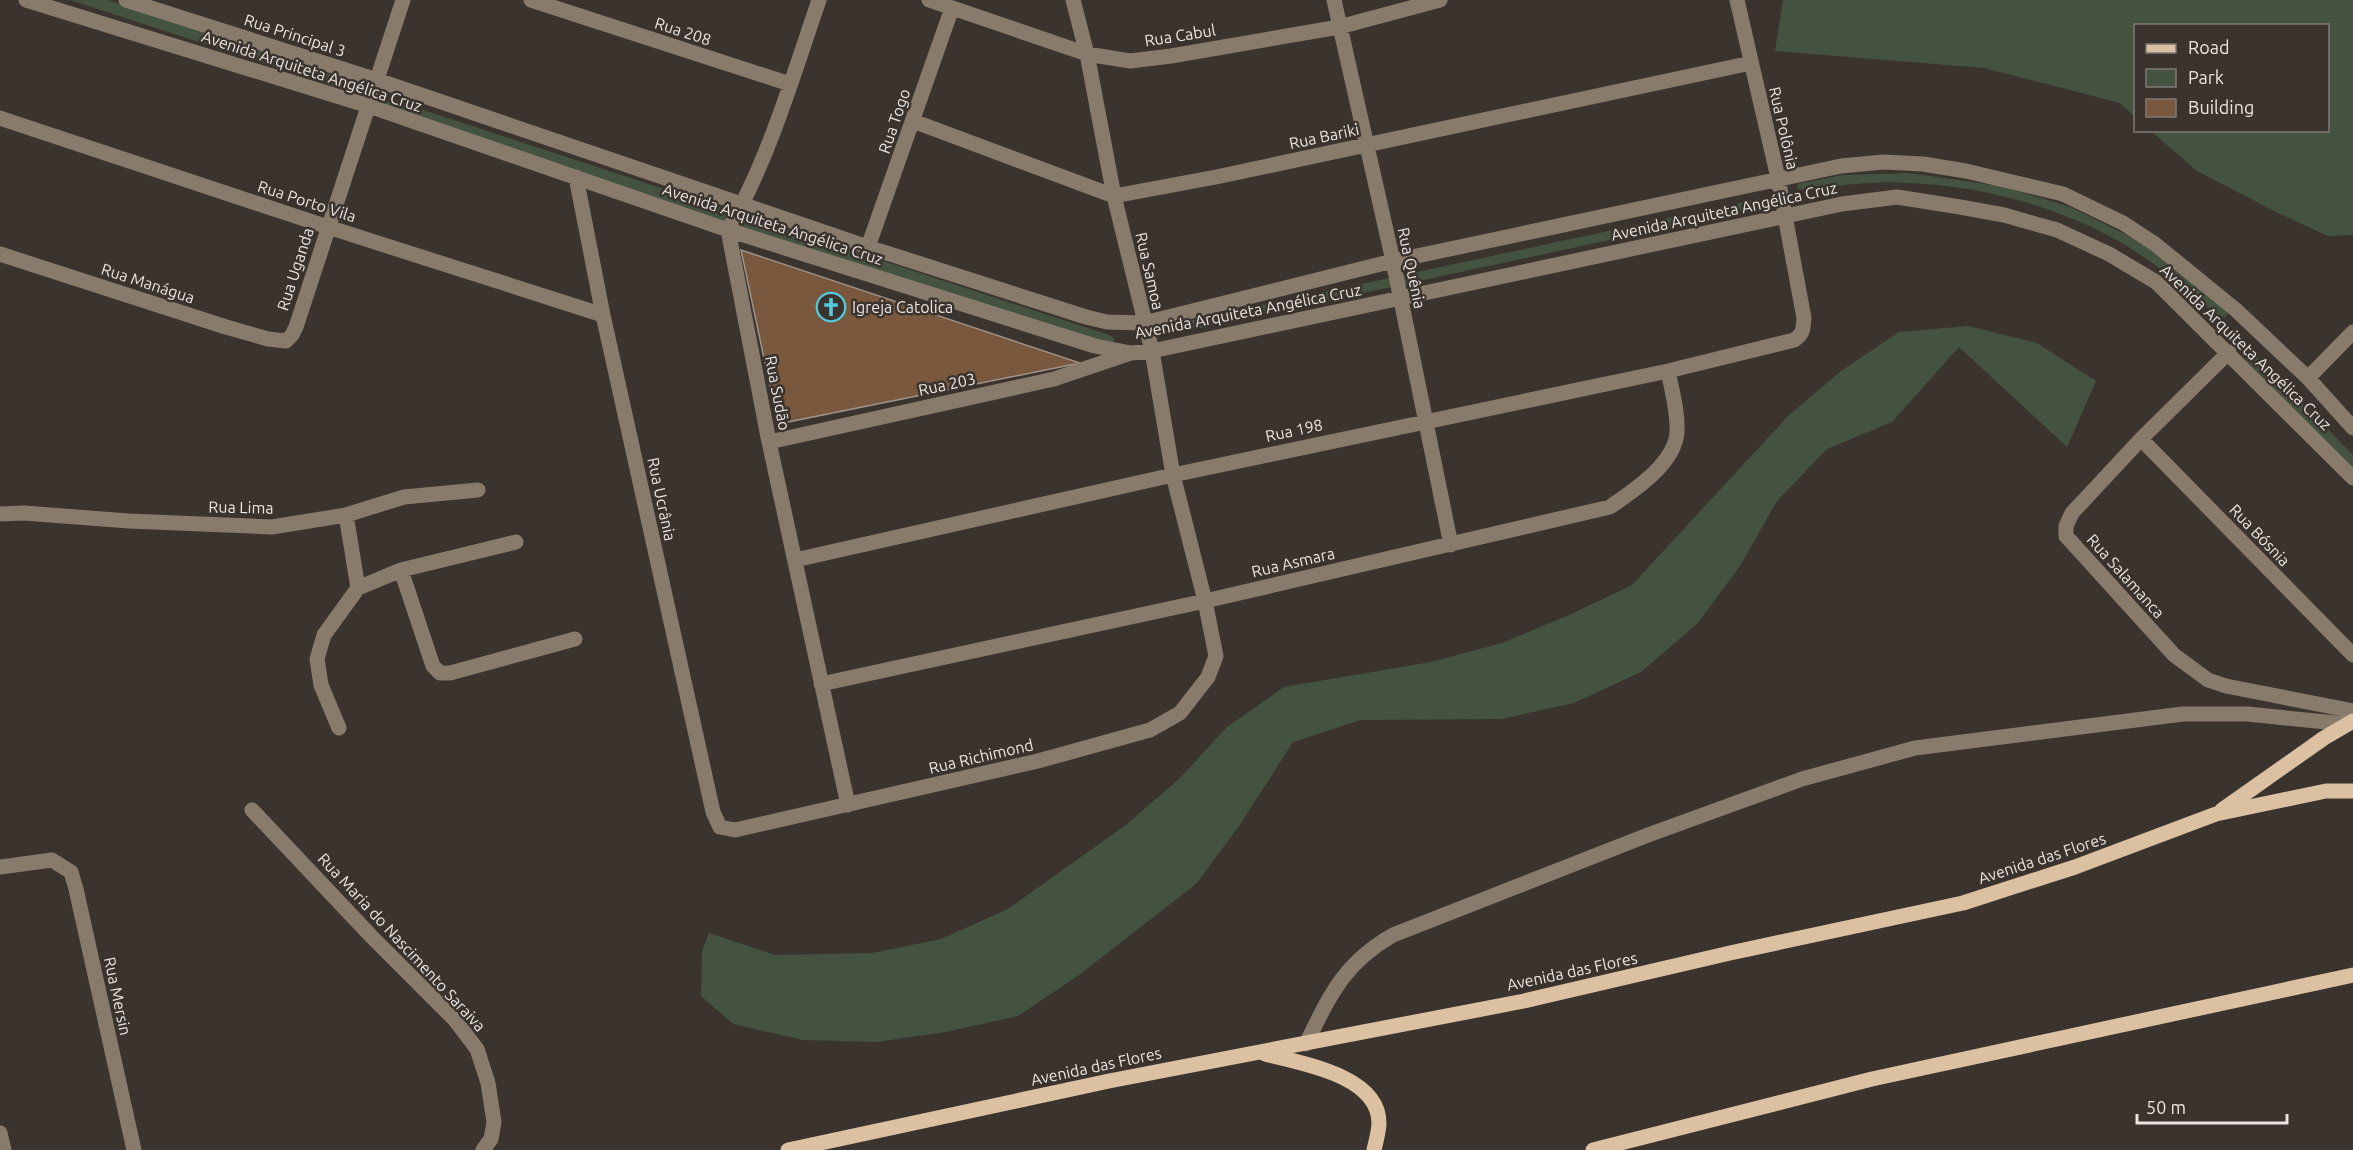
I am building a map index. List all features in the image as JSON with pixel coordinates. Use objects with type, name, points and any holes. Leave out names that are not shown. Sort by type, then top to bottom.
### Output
[{"type":"main road","points":[[2216,814],[2351,719]]},
{"type":"main road","name":"Avenida das Flores","points":[[788,1150],[1109,1081],[1524,1001],[1730,953],[1963,903],[2075,867],[2216,814],[2326,791],[2353,790]]},
{"type":"main road","points":[[1593,1150],[1872,1079],[2353,975]]},
{"type":"main road","points":[[1258,1052],[1325,1069],[1355,1083],[1375,1103],[1379,1122],[1374,1150]]},
{"type":"street","name":"Avenida Arquiteta Angélica Cruz","points":[[26,0],[369,106],[728,230],[1095,346],[1131,353],[1152,351],[1842,204],[1897,197],[2004,215],[2057,230],[2109,254],[2156,282],[2229,352],[2353,478]]},
{"type":"street","name":"Rua Principal 3","points":[[126,0],[351,72]]},
{"type":"street","name":"Rua Uganda","points":[[286,341],[296,327],[403,0]]},
{"type":"street","name":"Rua 208","points":[[531,0],[790,84]]},
{"type":"street","points":[[728,230],[744,203],[790,84],[819,0]]},
{"type":"street","name":"Rua Cabul","points":[[930,0],[1087,54],[1130,61],[1339,27],[1440,0]]},
{"type":"street","name":"Rua Samoa","points":[[1073,0],[1087,54],[1114,196],[1152,351],[1173,475],[1205,601],[1216,656]]},
{"type":"street","name":"Rua Quênia","points":[[1334,0],[1392,261],[1451,545]]},
{"type":"street","name":"Rua Polônia","points":[[1737,0],[1778,178],[1803,318],[1801,336]]},
{"type":"street","name":"Rua Togo","points":[[867,247],[952,8]]},
{"type":"street","name":"Rua Bariki","points":[[1114,196],[1216,177],[1750,63]]},
{"type":"street","name":"Avenida Arquiteta Angélica Cruz","points":[[351,72],[744,203],[867,247],[1107,322],[1144,323],[1392,261],[1841,166],[1883,162],[1966,171],[2063,194],[2123,223],[2155,244],[2236,310],[2308,378],[2353,428]]},
{"type":"street","name":"Rua Porto Vila","points":[[0,118],[327,227],[603,315]]},
{"type":"street","points":[[913,121],[1114,196]]},
{"type":"street","name":"Rua Ucrânia","points":[[576,177],[603,315],[713,812],[720,827]]},
{"type":"street","name":"Rua Sudão","points":[[728,230],[769,442],[848,805]]},
{"type":"street","name":"Rua Manágua","points":[[0,254],[226,327],[268,339],[286,341]]},
{"type":"street","points":[[2308,378],[2353,332]]},
{"type":"street","name":"Rua 198","points":[[795,560],[1173,475],[1668,371],[1786,342],[1801,336]]},
{"type":"street","name":"Rua Salamanca","points":[[2229,352],[2141,439],[2072,513],[2066,526],[2066,536],[2174,655],[2208,680],[2351,719]]},
{"type":"street","name":"Rua 203","points":[[769,442],[1054,379],[1131,353]]},
{"type":"street","name":"Rua Asmara","points":[[821,684],[1205,601],[1610,507],[1641,485],[1666,460],[1677,435],[1677,416],[1668,371]]},
{"type":"street","name":"Rua Bósnia","points":[[2141,439],[2353,655]]},
{"type":"street","name":"Rua Lima","points":[[0,514],[24,513],[272,527],[346,515],[404,497],[478,490]]},
{"type":"street","points":[[346,515],[358,588]]},
{"type":"street","points":[[339,728],[321,685],[317,659],[324,635],[358,588],[401,570],[516,542]]},
{"type":"street","points":[[401,570],[433,666],[440,673],[450,673],[575,639]]},
{"type":"street","name":"Rua Richimond","points":[[720,827],[735,830],[848,805],[1038,761],[1150,730],[1180,713],[1208,677],[1216,656]]},
{"type":"street","points":[[1306,1044],[1340,981],[1370,948],[1393,934],[1648,835],[1802,779],[1915,748],[2183,714],[2247,714],[2351,719]]},
{"type":"street","name":"Rua Maria do Nascimento Saraiva","points":[[252,810],[453,1019],[477,1049],[488,1083],[494,1122],[491,1139],[483,1150]]},
{"type":"street","name":"Rua Mersin","points":[[0,867],[52,860],[71,873],[134,1150]]},
{"type":"street","points":[[0,1133],[4,1150]]},
{"type":"green space","points":[[70,0],[108,0],[362,85],[361,89],[352,92]]},
{"type":"green space","points":[[1783,0],[2353,0],[2353,235],[2328,236],[2278,213],[2197,171],[2152,132],[2329,132],[2329,24],[2134,24],[2134,116],[2120,103],[1984,68],[1775,51]]},
{"type":"green space","points":[[393,100],[1109,335],[1114,338],[1114,343],[1108,345],[888,276],[389,110],[385,103]]},
{"type":"green space","points":[[1909,173],[2000,186],[2068,206],[2127,235],[2159,255],[2228,314],[2225,318],[2218,315],[2153,264],[2111,237],[2067,217],[2020,201],[1948,186],[1907,183],[1863,183],[1812,190],[1797,189],[1798,184],[1843,175]]},
{"type":"green space","points":[[1758,199],[1764,202],[1764,207],[1181,332],[1173,330],[1174,324]]},
{"type":"green space","points":[[1968,326],[2037,343],[2096,381],[2067,447],[1959,347],[1892,422],[1827,449],[1777,501],[1740,566],[1697,624],[1641,672],[1574,703],[1502,719],[1361,720],[1293,742],[1239,826],[1196,884],[1079,975],[1018,1016],[946,1032],[876,1042],[803,1040],[733,1024],[701,996],[702,951],[709,933],[775,955],[872,953],[941,939],[1008,909],[1127,824],[1180,778],[1227,727],[1284,687],[1431,662],[1502,643],[1632,585],[1788,416],[1841,371],[1899,332]]},
{"type":"green space","points":[[2247,347],[2353,455],[2353,470],[2246,360],[2242,351]]},
{"type":"building","name":"Igreja Catolica","points":[[741,250],[1080,363],[778,424]]},
{"type":"place","name":"Igreja Catolica","points":[[831,307]]}]
